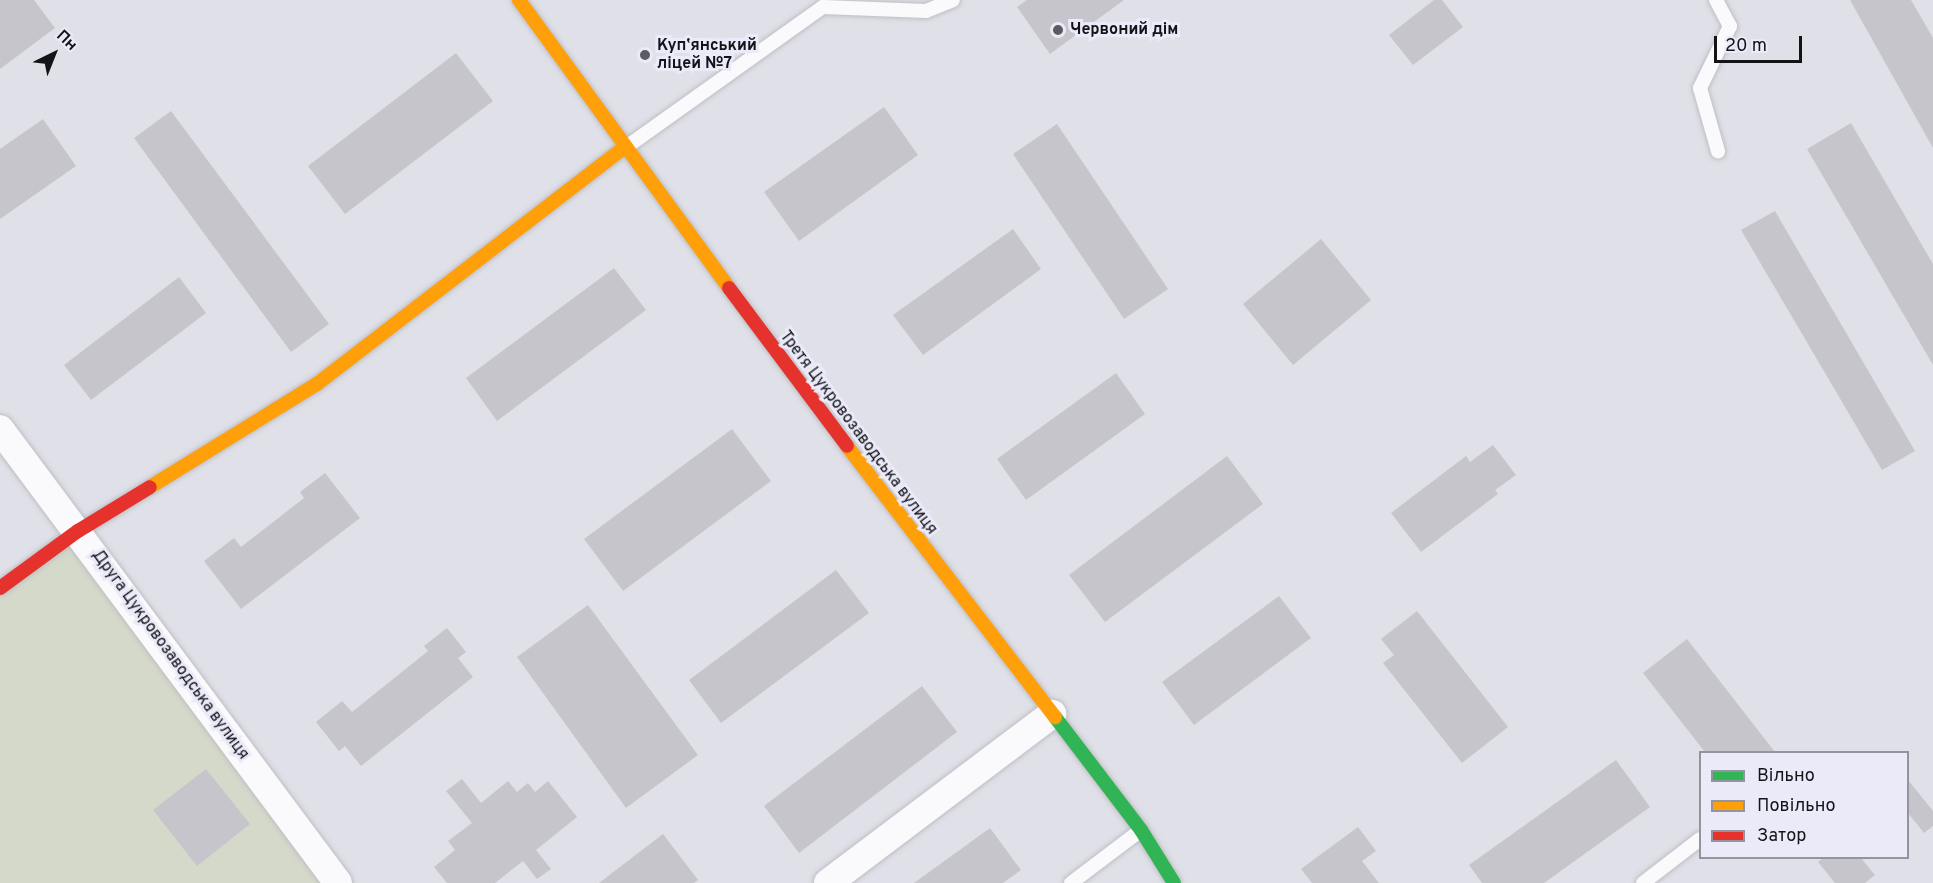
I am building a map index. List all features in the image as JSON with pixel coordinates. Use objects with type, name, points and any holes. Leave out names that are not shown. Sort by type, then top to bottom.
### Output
[{"type":"street","name":"Третя Цукровозаводська вулиця","points":[[519,0],[624,148],[1141,830],[1174,883]]},
{"type":"street","points":[[0,588],[78,531],[317,384],[624,148]]},
{"type":"street","name":"Друга Цукровозаводська вулиця","points":[[0,429],[338,883]]},
{"type":"street","points":[[828,883],[1052,714]]},
{"type":"lane","points":[[624,148],[823,7],[926,10],[953,0]]},
{"type":"lane","points":[[1716,0],[1730,26],[1700,88],[1718,151]]},
{"type":"lane","points":[[1071,883],[1141,830]]},
{"type":"lane","points":[[1643,883],[1699,841]]},
{"type":"green space","points":[[78,531],[338,883],[0,883],[0,588]]},
{"type":"building","points":[[0,0],[34,0],[55,28],[0,69]]},
{"type":"building","name":"Червоний дім","points":[[1027,0],[1124,0],[1050,54],[1017,7]]},
{"type":"building","points":[[1434,0],[1442,0],[1463,27],[1413,65],[1389,35]]},
{"type":"building","points":[[1850,0],[1911,0],[1933,38],[1933,148]]},
{"type":"building","points":[[456,53],[493,101],[345,214],[308,166]]},
{"type":"building","points":[[884,107],[918,155],[799,241],[764,192]]},
{"type":"building","points":[[171,111],[329,324],[291,352],[134,138]]},
{"type":"building","points":[[43,119],[76,166],[0,219],[0,149]]},
{"type":"building","points":[[1851,123],[1933,264],[1933,365],[1807,149]]},
{"type":"building","points":[[1057,124],[1168,289],[1124,319],[1013,154]]},
{"type":"building","points":[[1775,211],[1915,451],[1882,470],[1741,230]]},
{"type":"building","points":[[1013,229],[1041,269],[923,355],[893,315]]},
{"type":"building","points":[[1321,239],[1371,300],[1293,365],[1243,304]]},
{"type":"building","points":[[614,268],[646,310],[497,421],[466,378]]},
{"type":"building","points":[[179,277],[206,313],[91,400],[64,365]]},
{"type":"building","points":[[1116,373],[1145,414],[1026,500],[997,459]]},
{"type":"building","points":[[732,429],[771,481],[623,591],[584,539]]},
{"type":"building","points":[[1493,445],[1516,475],[1495,490],[1498,494],[1421,552],[1391,513],[1466,456],[1470,462]]},
{"type":"building","points":[[1227,456],[1263,504],[1105,622],[1069,575]]},
{"type":"building","points":[[325,473],[360,518],[241,609],[204,561],[234,538],[241,547],[304,498],[300,492]]},
{"type":"building","points":[[836,570],[869,613],[721,723],[689,680]]},
{"type":"building","points":[[1279,596],[1311,638],[1194,725],[1162,682]]},
{"type":"building","points":[[588,605],[698,755],[626,808],[517,657]]},
{"type":"building","points":[[1417,611],[1508,727],[1462,763],[1383,663],[1394,655],[1381,639]]},
{"type":"building","points":[[447,628],[466,652],[458,658],[473,677],[361,766],[345,746],[339,751],[316,722],[342,701],[352,712],[428,651],[424,646]]},
{"type":"building","points":[[1687,639],[1774,751],[1704,751],[1643,673]]},
{"type":"building","points":[[922,686],[957,732],[799,853],[764,806]]},
{"type":"building","points":[[1616,760],[1650,807],[1544,883],[1482,883],[1469,865]]},
{"type":"building","points":[[206,769],[250,824],[197,866],[153,810]]},
{"type":"building","points":[[462,779],[481,803],[508,781],[517,792],[528,783],[535,792],[548,781],[577,817],[536,850],[551,869],[537,879],[523,861],[495,883],[447,883],[434,867],[455,850],[448,841],[472,823],[446,791]]},
{"type":"building","points":[[1909,781],[1933,811],[1933,826],[1924,833],[1909,814]]},
{"type":"building","points":[[1358,827],[1376,851],[1362,861],[1379,883],[1312,883],[1301,869]]},
{"type":"building","points":[[990,828],[1021,870],[1003,883],[914,883]]},
{"type":"building","points":[[663,834],[698,880],[694,883],[599,883]]},
{"type":"building","points":[[1822,859],[1862,859],[1875,875],[1865,883],[1835,883],[1818,862]]},
{"type":"traffic: fast","points":[[1055,717],[1141,830],[1174,883]]},
{"type":"traffic: slow","points":[[519,0],[729,288]]},
{"type":"traffic: slow","points":[[150,487],[317,384],[624,148]]},
{"type":"traffic: slow","points":[[847,446],[1055,717]]},
{"type":"traffic: jam","points":[[729,288],[847,446]]},
{"type":"traffic: jam","points":[[0,588],[78,531],[150,487]]},
{"type":"place","name":"Червоний дім","points":[[1058,30]]},
{"type":"place","name":"Купʼянський ліцей №7","points":[[645,55]]}]
